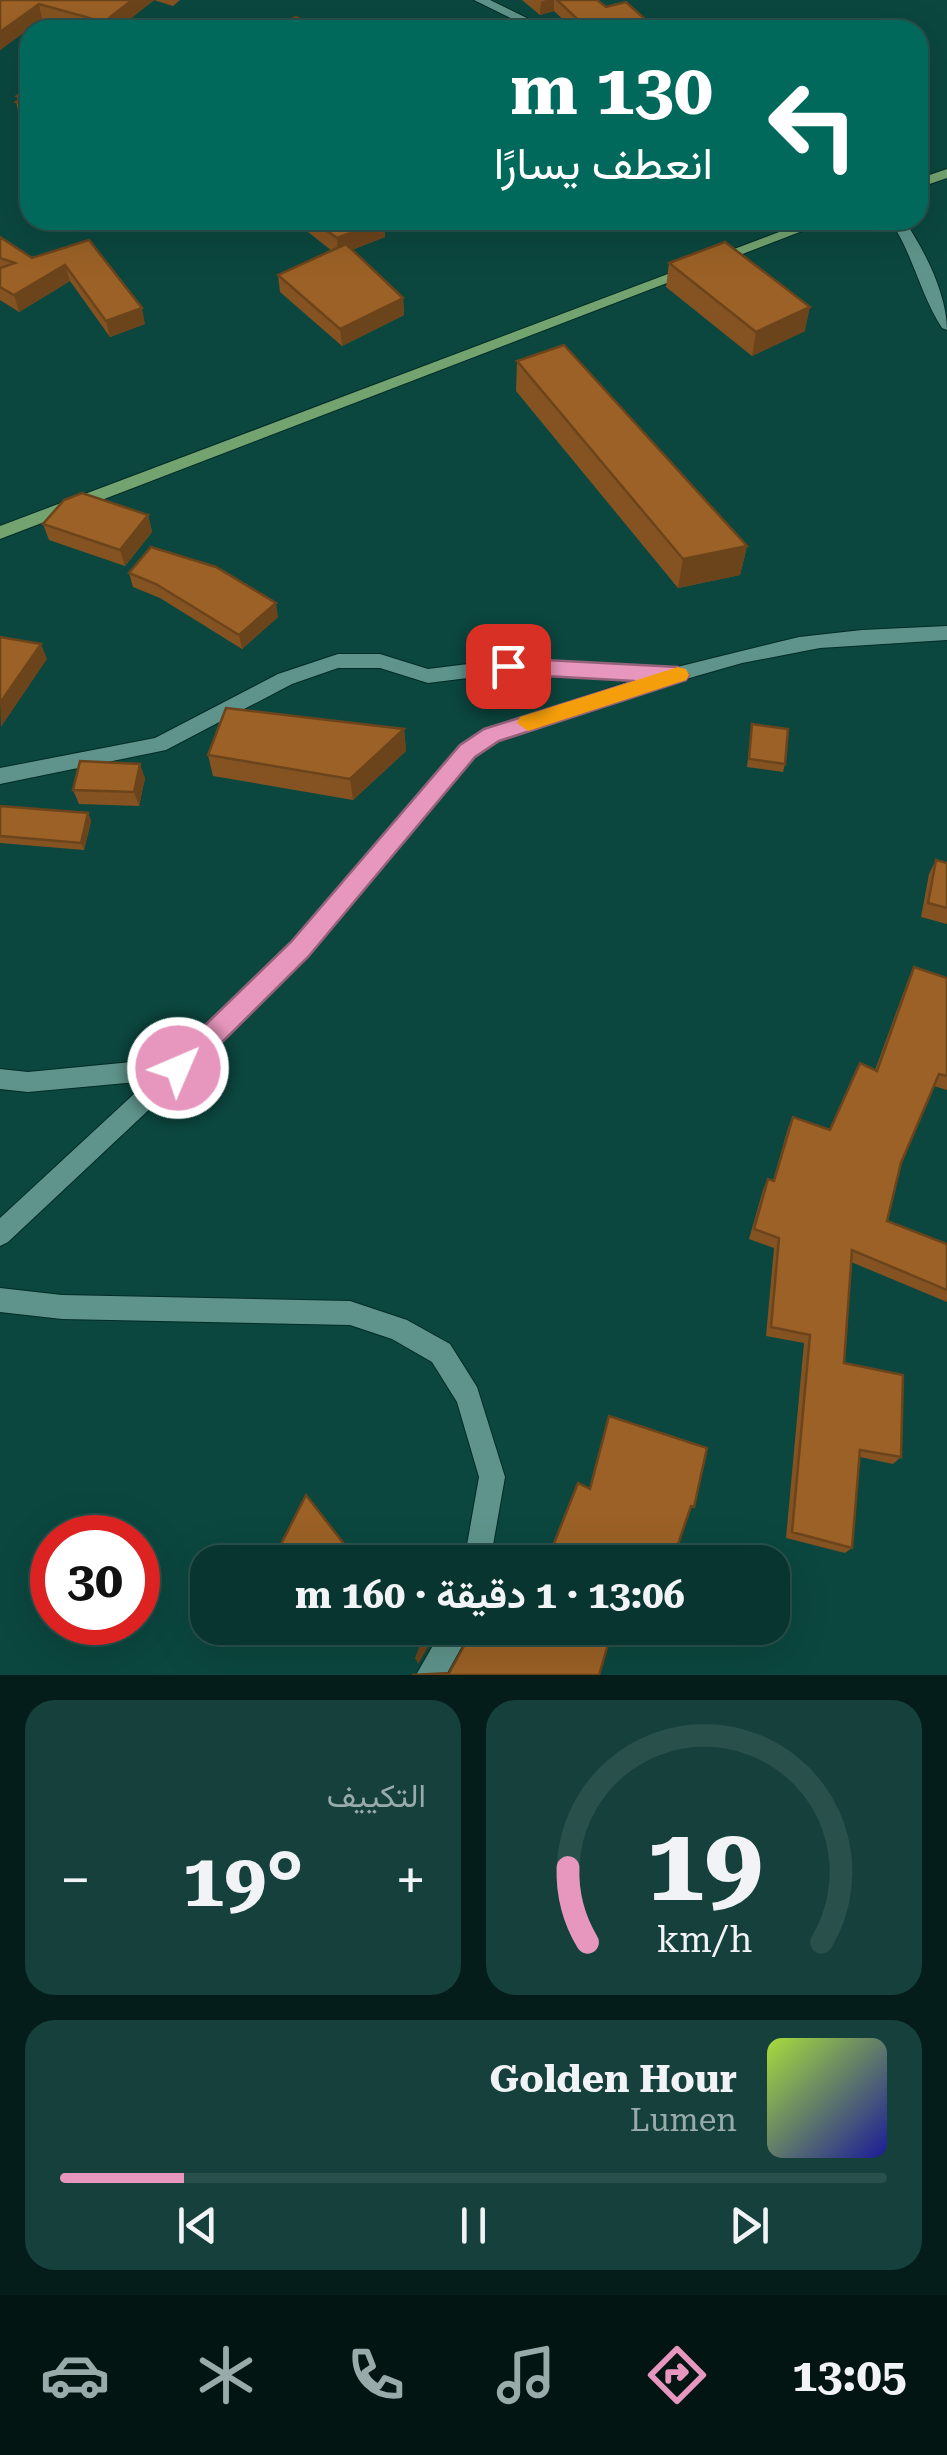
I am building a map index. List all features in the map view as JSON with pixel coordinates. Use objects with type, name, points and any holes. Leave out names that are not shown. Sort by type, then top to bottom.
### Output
[{"type":"street","points":[[480,0],[523,20]]},
{"type":"street","points":[[0,533],[798,230]]},
{"type":"street","points":[[903,230],[918,252],[930,292],[947,324]]},
{"type":"street","points":[[0,1234],[299,949],[468,751],[491,735],[779,647],[862,636],[947,633]]},
{"type":"street","points":[[0,776],[160,745],[285,680],[338,660],[380,662],[428,676],[508,666],[678,675]]},
{"type":"street","points":[[0,1079],[28,1082],[178,1068]]},
{"type":"street","points":[[0,1300],[62,1307],[350,1313],[398,1329],[441,1353],[468,1396],[492,1477],[480,1545]]},
{"type":"street","points":[[430,1675],[448,1645]]},
{"type":"building","points":[[0,0],[132,0],[107,20],[39,4],[0,32]]},
{"type":"building","points":[[557,0],[597,0],[606,7],[626,2],[646,20],[578,20]]},
{"type":"building","points":[[326,230],[359,230],[337,238]]},
{"type":"building","points":[[0,237],[32,258],[89,240],[142,308],[106,321],[65,265],[14,295],[0,287],[0,268],[15,263],[0,258]]},
{"type":"building","points":[[725,242],[810,307],[756,332],[669,263]]},
{"type":"building","points":[[346,244],[403,298],[340,329],[278,275]]},
{"type":"building","points":[[564,345],[747,546],[683,559],[517,361]]},
{"type":"building","points":[[82,493],[148,515],[120,550],[43,524],[64,500]]},
{"type":"building","points":[[151,547],[216,567],[276,603],[239,635],[156,584],[129,573]]},
{"type":"building","points":[[0,637],[41,644],[0,703]]},
{"type":"building","points":[[226,708],[404,729],[350,779],[208,755]]},
{"type":"building","points":[[752,724],[788,729],[785,764],[749,759]]},
{"type":"building","points":[[80,761],[140,764],[134,792],[73,790]]},
{"type":"building","points":[[0,806],[88,813],[81,843],[0,836]]},
{"type":"building","points":[[936,860],[947,863],[947,908],[928,903]]},
{"type":"building","points":[[914,967],[947,978],[947,1076],[939,1074],[901,1163],[887,1221],[947,1244],[947,1290],[852,1250],[844,1363],[903,1375],[901,1457],[860,1450],[852,1548],[792,1532],[810,1335],[771,1327],[779,1238],[754,1229],[768,1179],[774,1181],[793,1117],[830,1130],[860,1063],[877,1071]]},
{"type":"building","points":[[609,1416],[707,1448],[694,1507],[691,1506],[678,1545],[553,1545],[578,1483],[590,1489]]},
{"type":"building","points":[[306,1495],[345,1545],[281,1545]]},
{"type":"building","points":[[465,1645],[608,1645],[599,1675],[412,1675],[449,1673]]},
{"type":"slow traffic","points":[[528,723],[678,675],[672,674]]},
{"type":"route","points":[[178,1068],[299,949],[468,751],[491,735],[678,675],[508,666]]}]
